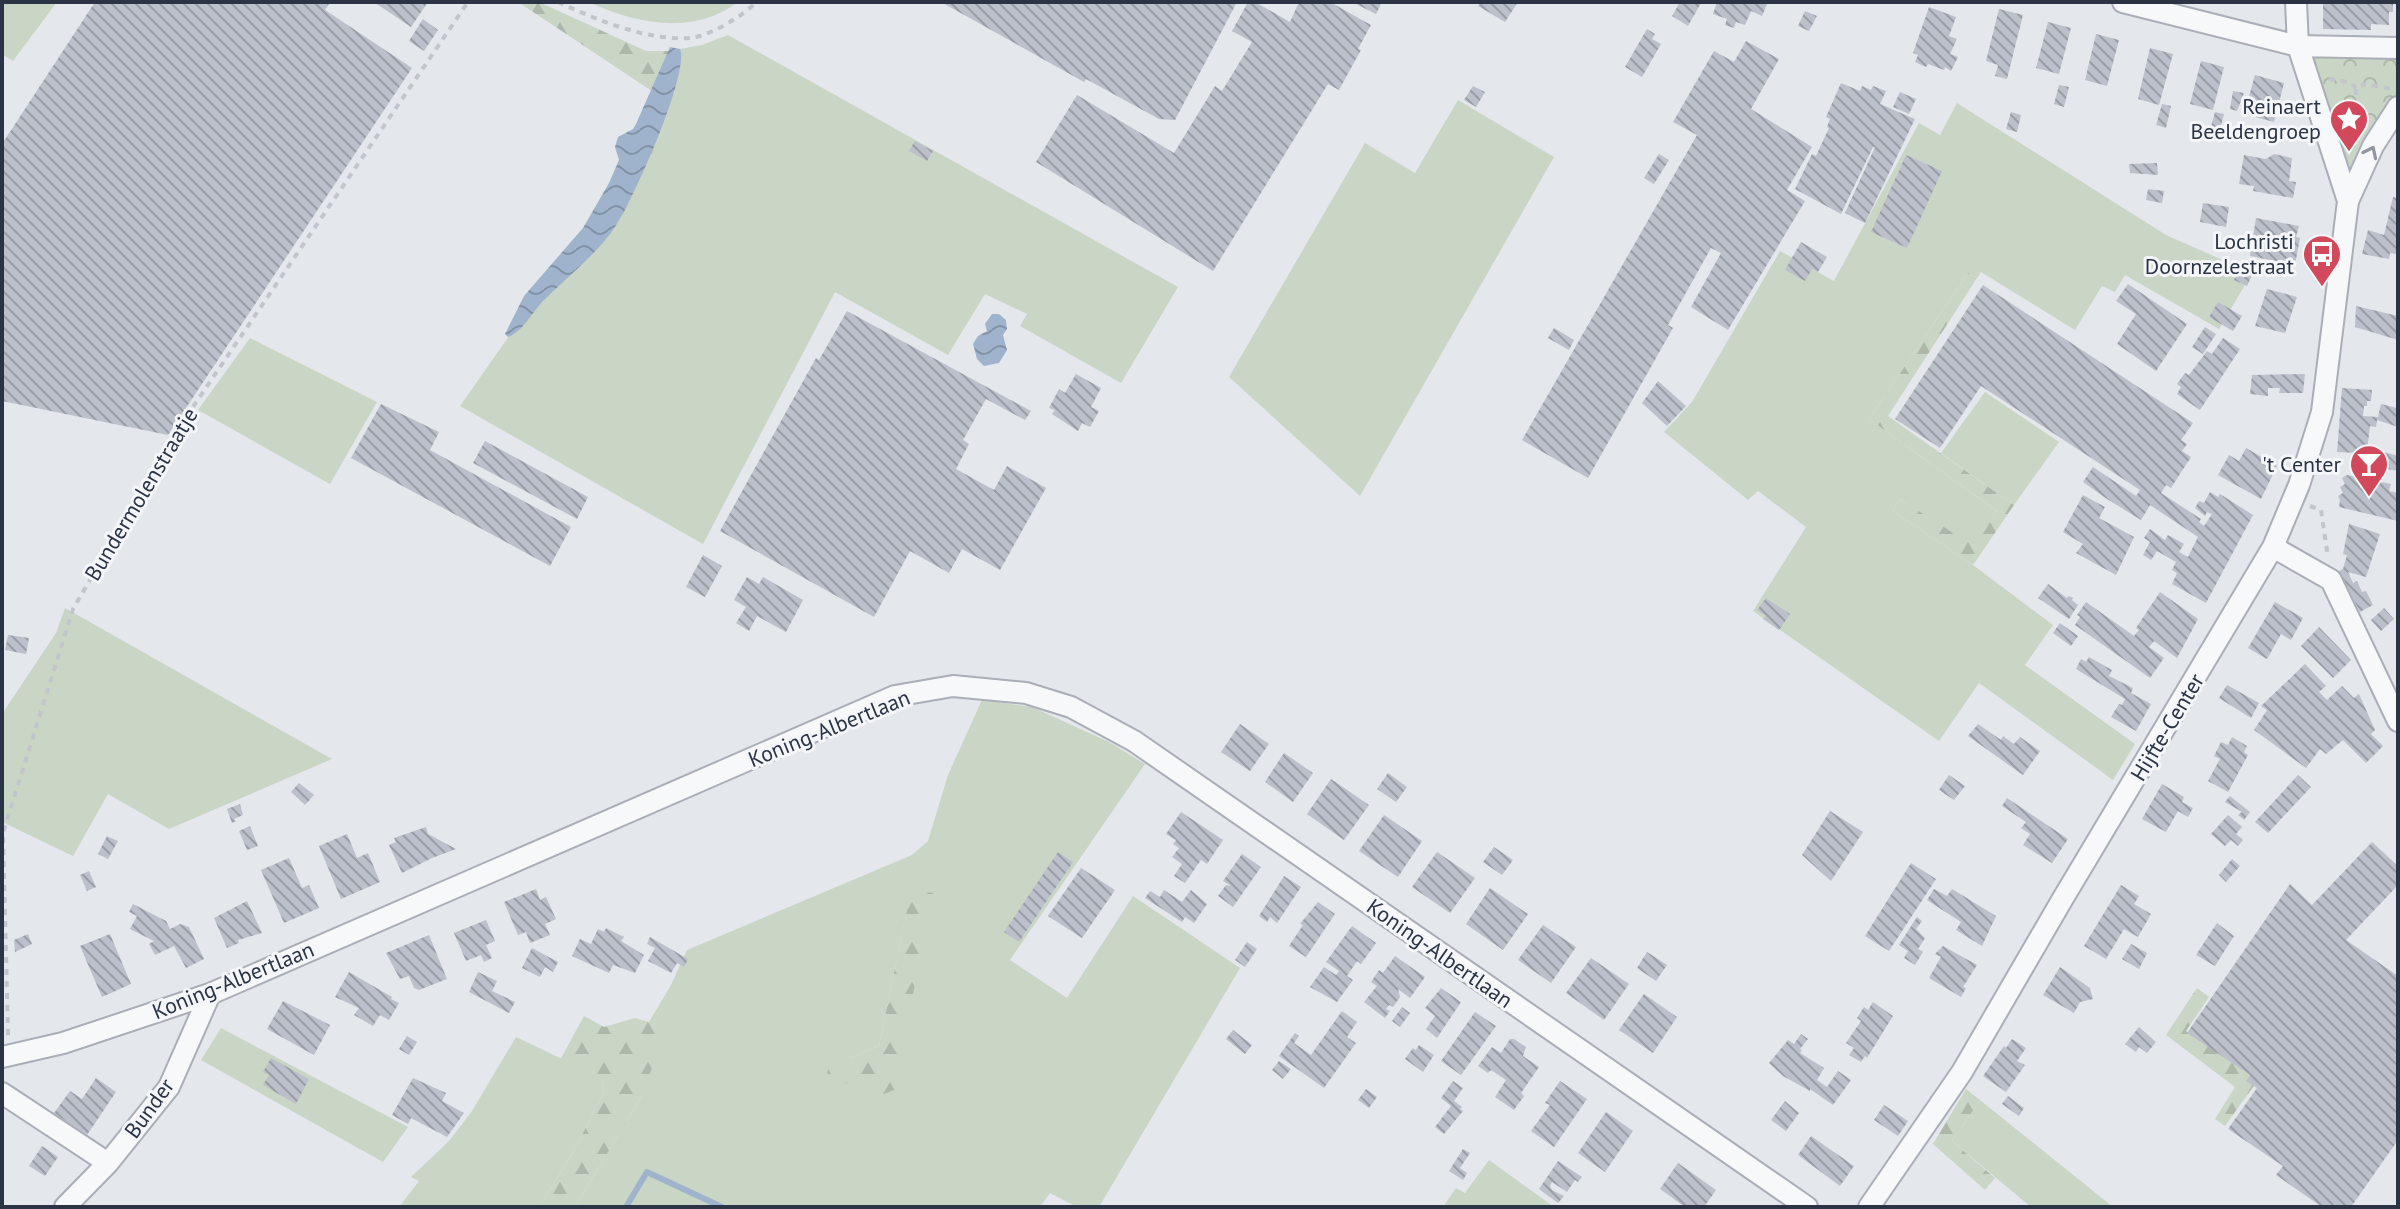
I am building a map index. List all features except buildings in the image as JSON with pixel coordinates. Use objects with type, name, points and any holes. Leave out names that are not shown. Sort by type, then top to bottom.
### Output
[{"type":"street","points":[[2123,2],[2298,46],[2398,48]]},
{"type":"street","name":"Hijfte-Center","points":[[2296,2],[2298,46],[2348,201]]},
{"type":"street","name":"Hijfte-Center","points":[[1869,1207],[1962,1072],[2273,547],[2293,499],[2322,412],[2348,201],[2373,146],[2398,107]]},
{"type":"street","points":[[2273,547],[2331,580],[2398,721]]},
{"type":"street","name":"Koning-Albertlaan","points":[[5,1057],[63,1043],[210,994],[895,696],[953,686],[1026,693],[1071,707],[1134,741],[1803,1204]]},
{"type":"street","name":"Bunder","points":[[65,1207],[108,1163],[169,1087],[210,994]]},
{"type":"street","points":[[2,1093],[108,1163]]},
{"type":"path","name":"Bundermolenstraatje","points":[[5,1057],[3,833],[73,609],[182,423],[468,2]]},
{"type":"path","points":[[558,2],[634,31],[693,38],[746,14],[756,2]]},
{"type":"path","points":[[2307,75],[2352,83],[2356,89],[2352,134],[2373,146]]},
{"type":"path","points":[[2356,89],[2365,84],[2398,90]]},
{"type":"path","points":[[2293,499],[2321,510],[2331,580]]},
{"type":"green space","points":[[2,2],[57,2],[13,61],[2,54]]},
{"type":"green space","points":[[518,2],[539,2],[646,51],[669,51],[679,67],[664,128],[615,231],[571,283],[526,312],[601,205],[658,95]]},
{"type":"green space","points":[[589,2],[738,2],[721,13],[702,19],[664,23],[626,16]]},
{"type":"green space","points":[[728,35],[1178,287],[1121,383],[1020,326],[1027,314],[985,294],[948,355],[835,292],[703,544],[460,406],[526,312],[615,231],[669,51],[702,45]]},
{"type":"green space","points":[[2298,46],[2398,48],[2398,107],[2348,201]]},
{"type":"green space","points":[[1458,100],[1554,157],[1360,496],[1229,377],[1365,143],[1415,173]]},
{"type":"green space","points":[[1957,103],[2166,235],[2252,273],[2219,329],[2125,275],[2115,292],[2102,286],[2075,330],[1981,272],[1977,278],[1968,273],[1869,419],[1997,511],[1972,546],[1900,499],[1893,511],[1973,565],[2053,625],[2025,665],[2135,744],[2113,780],[1979,683],[1939,741],[1753,611],[1806,527],[1758,491],[1748,500],[1664,432],[1692,402],[1780,251],[1834,281],[1919,123],[1940,135]]},
{"type":"green space","points":[[1968,273],[1977,278],[1888,416],[2014,505],[1973,565],[1893,511],[1900,499],[1972,545],[1997,511],[1869,419]]},
{"type":"green space","points":[[250,338],[377,402],[330,484],[198,410]]},
{"type":"green space","points":[[1985,392],[2059,442],[2014,505],[1941,453]]},
{"type":"green space","points":[[65,608],[332,759],[169,829],[108,794],[73,856],[2,822],[2,714],[56,633]]},
{"type":"green space","points":[[982,700],[1032,707],[1109,742],[1145,764],[1010,960],[1067,998],[1133,896],[1240,968],[1099,1207],[1077,1207],[1050,1193],[1040,1207],[575,1207],[643,1094],[656,1024],[649,1022],[687,950],[912,855],[928,841],[948,775]],"holes":[[[911,891],[873,1098],[850,1058],[879,1046]]]},
{"type":"green space","points":[[911,890],[933,893],[894,1090],[873,1098],[827,1073],[831,1061],[850,1058],[879,1046]]},
{"type":"green space","points":[[2197,988],[2209,997],[2186,1031],[2258,1080],[2225,1126],[2215,1119],[2235,1087],[2166,1035]]},
{"type":"green space","points":[[584,1016],[604,1027],[635,1018],[656,1024],[661,1041],[643,1094],[575,1207],[539,1207],[572,1154],[604,1092],[602,1078],[560,1060]]},
{"type":"green space","points":[[221,1028],[408,1127],[383,1162],[201,1060]]},
{"type":"green space","points":[[516,1037],[602,1078],[604,1092],[572,1154],[539,1207],[399,1207],[419,1181],[411,1177],[449,1141],[472,1111]]},
{"type":"green space","points":[[1966,1089],[1980,1100],[1952,1141],[1995,1178],[1985,1190],[1933,1144]]},
{"type":"green space","points":[[1980,1100],[2113,1207],[2031,1207],[1952,1141]]},
{"type":"green space","points":[[1489,1160],[1554,1207],[1443,1207],[1456,1188],[1465,1193]]},
{"type":"water","points":[[670,47],[680,49],[681,63],[676,84],[658,138],[623,213],[599,247],[542,302],[522,327],[508,337],[505,334],[524,296],[583,228],[609,183],[619,160],[615,147],[618,137],[636,124]]},
{"type":"water","points":[[992,314],[999,314],[1006,320],[1007,329],[1003,335],[1007,350],[999,363],[984,366],[977,359],[973,344],[978,336],[987,331],[985,324]]},
{"type":"waterway","points":[[626,1207],[647,1172],[722,1207]]},
{"type":"place","name":"Reinaert Beeldengroep","points":[[2349,153]]},
{"type":"place","name":"Lochristi Doornzelestraat","points":[[2322,288]]},
{"type":"place","name":"'t Center","points":[[2369,498]]}]
